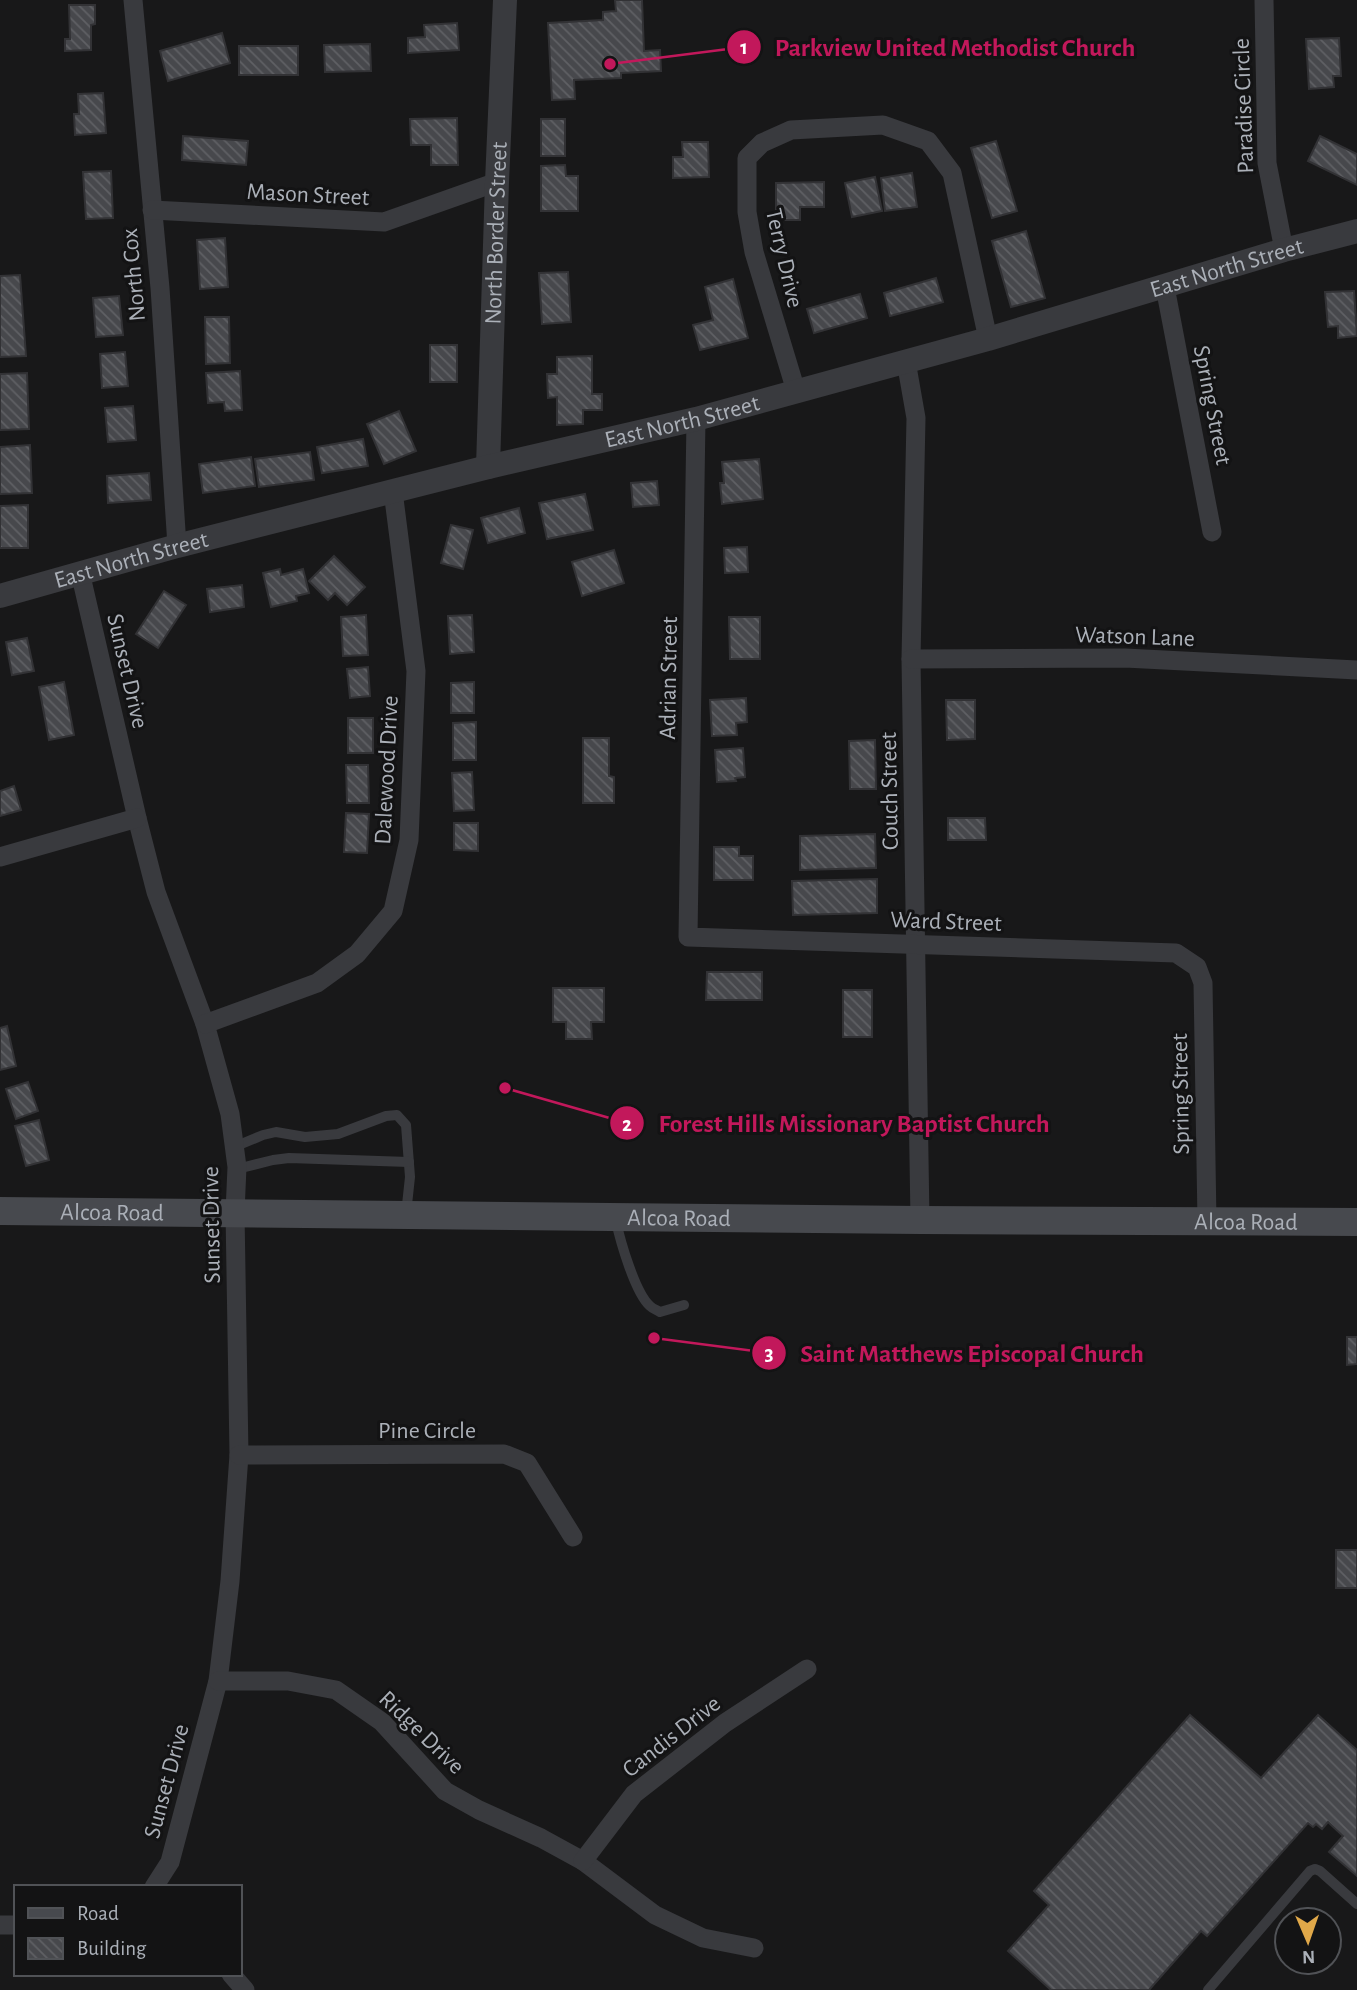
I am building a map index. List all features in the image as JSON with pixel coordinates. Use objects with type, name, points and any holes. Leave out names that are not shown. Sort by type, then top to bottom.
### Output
[{"type":"main road","name":"Alcoa Road","points":[[0,1211],[1357,1222]]},
{"type":"street","name":"North Cox","points":[[133,0],[161,302],[177,545]]},
{"type":"street","name":"North Border Street","points":[[488,467],[505,0]]},
{"type":"street","name":"Paradise Circle","points":[[1264,0],[1267,163],[1284,250]]},
{"type":"street","name":"Terry Drive","points":[[796,391],[754,252],[747,212],[747,158],[762,143],[791,130],[883,125],[928,141],[951,173],[988,339]]},
{"type":"street","name":"Mason Street","points":[[152,210],[384,222],[497,182]]},
{"type":"street","name":"East North Street","points":[[0,596],[177,545],[488,467],[696,419],[988,339],[1284,250],[1357,231]]},
{"type":"street","name":"Spring Street","points":[[1165,287],[1212,532]]},
{"type":"street","name":"Couch Street","points":[[906,361],[916,418],[911,659],[920,1220]]},
{"type":"street","name":"Adrian Street","points":[[688,937],[696,419]]},
{"type":"street","name":"Dalewood Drive","points":[[205,1024],[317,983],[357,954],[393,911],[409,840],[416,671],[393,491]]},
{"type":"street","name":"Sunset Drive","points":[[80,572],[156,892],[205,1024],[230,1114],[237,1169],[235,1212],[239,1455],[230,1581],[218,1681],[170,1862],[155,1885]]},
{"type":"street","name":"Watson Lane","points":[[911,659],[1125,658],[1357,670]]},
{"type":"street","points":[[0,857],[137,818]]},
{"type":"street","name":"Ward Street","points":[[688,937],[1176,953],[1197,967]]},
{"type":"street","name":"Spring Street","points":[[1197,967],[1203,982],[1207,1221]]},
{"type":"street","name":"Pine Circle","points":[[239,1455],[504,1454],[527,1463],[573,1537]]},
{"type":"street","name":"Candis Drive","points":[[583,1861],[635,1794],[725,1723],[807,1669]]},
{"type":"street","name":"Ridge Drive","points":[[218,1681],[288,1681],[336,1690],[382,1722],[445,1791],[583,1861],[655,1915],[703,1938],[754,1948]]},
{"type":"street","points":[[233,1976],[245,1990]]},
{"type":"lane","points":[[234,1147],[276,1132],[305,1137],[338,1134],[386,1116],[397,1115],[406,1125],[409,1162],[406,1214]]},
{"type":"lane","points":[[237,1169],[289,1158],[409,1162]]},
{"type":"lane","points":[[615,1217],[621,1244],[649,1306],[660,1312],[684,1305]]},
{"type":"lane","points":[[1208,1990],[1310,1871],[1320,1871],[1357,1904]]},
{"type":"building","points":[[615,0],[642,0],[644,51],[660,50],[661,71],[621,73],[621,78],[574,80],[575,99],[552,100],[548,23],[603,20],[603,12],[616,11]]},
{"type":"building","points":[[69,5],[95,5],[95,24],[91,25],[91,50],[65,51],[65,39],[70,39]]},
{"type":"building","points":[[457,23],[459,50],[408,53],[408,38],[425,37],[424,25]]},
{"type":"building","points":[[222,33],[230,63],[168,81],[160,51]]},
{"type":"building","points":[[1339,38],[1341,76],[1333,76],[1334,87],[1309,89],[1306,39]]},
{"type":"building","points":[[370,44],[371,71],[325,72],[324,45]]},
{"type":"building","points":[[239,46],[298,46],[298,75],[239,75]]},
{"type":"building","points":[[103,93],[106,133],[75,135],[74,114],[79,114],[78,94]]},
{"type":"building","points":[[457,118],[458,165],[431,165],[431,145],[411,145],[410,119]]},
{"type":"building","points":[[541,119],[565,119],[565,156],[541,156]]},
{"type":"building","points":[[183,136],[248,141],[246,165],[182,160]]},
{"type":"building","points":[[1320,136],[1357,154],[1357,185],[1308,161]]},
{"type":"building","points":[[996,141],[1017,211],[992,218],[971,148]]},
{"type":"building","points":[[682,142],[708,142],[709,177],[673,178],[673,157],[683,157]]},
{"type":"building","points":[[565,165],[566,176],[578,176],[578,211],[541,211],[541,166]]},
{"type":"building","points":[[111,171],[113,218],[86,219],[83,172]]},
{"type":"building","points":[[912,173],[917,207],[885,211],[881,178]]},
{"type":"building","points":[[875,177],[882,211],[852,217],[845,183]]},
{"type":"building","points":[[824,182],[824,207],[800,207],[800,220],[783,220],[783,209],[776,209],[776,183]]},
{"type":"building","points":[[1026,231],[1045,298],[1011,307],[992,241]]},
{"type":"building","points":[[225,238],[228,287],[200,289],[197,240]]},
{"type":"building","points":[[568,272],[571,322],[542,324],[539,273]]},
{"type":"building","points":[[20,275],[26,356],[0,357],[0,276]]},
{"type":"building","points":[[936,278],[943,302],[890,316],[884,293]]},
{"type":"building","points":[[733,279],[748,338],[700,350],[693,325],[713,320],[705,287]]},
{"type":"building","points":[[1354,291],[1357,336],[1338,338],[1338,326],[1328,327],[1325,292]]},
{"type":"building","points":[[860,294],[867,318],[814,333],[807,309]]},
{"type":"building","points":[[119,296],[123,335],[96,337],[93,298]]},
{"type":"building","points":[[205,317],[229,317],[230,363],[206,364]]},
{"type":"building","points":[[430,345],[457,345],[457,382],[430,382]]},
{"type":"building","points":[[125,352],[128,386],[102,388],[100,354]]},
{"type":"building","points":[[592,356],[592,394],[602,394],[602,410],[583,410],[583,424],[557,425],[557,397],[548,398],[547,374],[557,374],[557,357]]},
{"type":"building","points":[[240,371],[242,410],[225,411],[224,402],[208,403],[206,373]]},
{"type":"building","points":[[27,373],[29,429],[0,430],[0,374]]},
{"type":"building","points":[[133,406],[136,440],[108,442],[105,408]]},
{"type":"building","points":[[399,411],[416,451],[384,464],[367,424]]},
{"type":"building","points":[[363,439],[368,466],[322,473],[317,447]]},
{"type":"building","points":[[30,445],[32,493],[0,494],[0,447]]},
{"type":"building","points":[[310,452],[314,480],[259,487],[255,459]]},
{"type":"building","points":[[251,457],[255,486],[203,493],[199,464]]},
{"type":"building","points":[[759,459],[763,499],[722,504],[722,462]]},
{"type":"building","points":[[149,473],[151,500],[108,503],[107,476]]},
{"type":"building","points":[[657,481],[659,505],[633,507],[631,483]]},
{"type":"building","points":[[585,494],[593,530],[547,539],[539,503]]},
{"type":"building","points":[[28,505],[28,548],[0,548],[0,506]]},
{"type":"building","points":[[519,508],[525,533],[488,543],[481,518]]},
{"type":"building","points":[[451,525],[473,530],[463,569],[441,563]]},
{"type":"building","points":[[747,547],[748,572],[725,573],[724,548]]},
{"type":"building","points":[[614,550],[624,583],[582,596],[572,562]]},
{"type":"building","points":[[334,556],[365,587],[347,605],[335,593],[328,600],[309,581]]},
{"type":"building","points":[[280,569],[281,575],[303,569],[309,593],[296,596],[297,601],[271,607],[263,573]]},
{"type":"building","points":[[242,585],[244,607],[210,612],[207,589]]},
{"type":"building","points":[[164,591],[186,605],[158,648],[136,634]]},
{"type":"building","points":[[366,615],[368,655],[343,656],[341,617]]},
{"type":"building","points":[[472,615],[474,652],[450,654],[448,616]]},
{"type":"building","points":[[729,617],[760,617],[760,659],[730,659]]},
{"type":"building","points":[[27,638],[34,671],[12,675],[6,642]]},
{"type":"building","points":[[368,667],[370,696],[350,698],[347,669]]},
{"type":"building","points":[[64,682],[74,735],[49,740],[39,687]]},
{"type":"building","points":[[474,682],[474,713],[451,713],[451,683]]},
{"type":"building","points":[[746,698],[747,722],[736,723],[737,735],[712,736],[710,700]]},
{"type":"building","points":[[946,700],[975,700],[975,739],[947,740]]},
{"type":"building","points":[[348,718],[373,718],[373,753],[348,753]]},
{"type":"building","points":[[476,722],[476,760],[453,760],[453,723]]},
{"type":"building","points":[[583,738],[609,738],[609,776],[614,777],[614,803],[583,803]]},
{"type":"building","points":[[875,740],[876,789],[850,789],[849,741]]},
{"type":"building","points":[[743,748],[745,777],[735,778],[736,781],[717,782],[715,750]]},
{"type":"building","points":[[346,765],[368,765],[369,803],[347,803]]},
{"type":"building","points":[[472,772],[474,810],[454,811],[452,773]]},
{"type":"building","points":[[14,786],[21,810],[0,816],[0,791]]},
{"type":"building","points":[[346,813],[369,814],[367,853],[344,852]]},
{"type":"building","points":[[948,818],[985,818],[986,840],[948,840]]},
{"type":"building","points":[[454,823],[478,823],[478,851],[454,850]]},
{"type":"building","points":[[875,834],[876,868],[800,870],[800,836]]},
{"type":"building","points":[[714,847],[739,847],[739,856],[753,856],[753,880],[714,880]]},
{"type":"building","points":[[877,879],[877,913],[793,915],[792,881]]},
{"type":"building","points":[[707,972],[762,972],[762,1000],[706,1000]]},
{"type":"building","points":[[553,988],[604,988],[604,1022],[591,1022],[592,1039],[566,1039],[566,1022],[553,1022]]},
{"type":"building","points":[[843,990],[872,990],[872,1037],[843,1037]]},
{"type":"building","points":[[7,1026],[16,1066],[0,1070],[0,1028]]},
{"type":"building","points":[[28,1082],[38,1111],[16,1119],[6,1089]]},
{"type":"building","points":[[39,1120],[49,1160],[26,1166],[15,1126]]},
{"type":"building","points":[[1347,1337],[1357,1337],[1357,1364],[1347,1365]]},
{"type":"building","points":[[1336,1550],[1357,1550],[1357,1588],[1336,1588]]},
{"type":"building","points":[[1190,1715],[1261,1778],[1318,1715],[1357,1750],[1357,1876],[1329,1852],[1343,1836],[1328,1822],[1322,1829],[1316,1824],[1313,1827],[1308,1823],[1207,1936],[1201,1931],[1149,1990],[1051,1990],[1008,1951],[1049,1905],[1034,1891]]},
{"type":"place","name":"Parkview United Methodist Church","points":[[610,64]]},
{"type":"place","name":"Forest Hills Missionary Baptist Church","points":[[505,1088]]},
{"type":"place","name":"Saint Matthews Episcopal Church","points":[[654,1338]]}]
